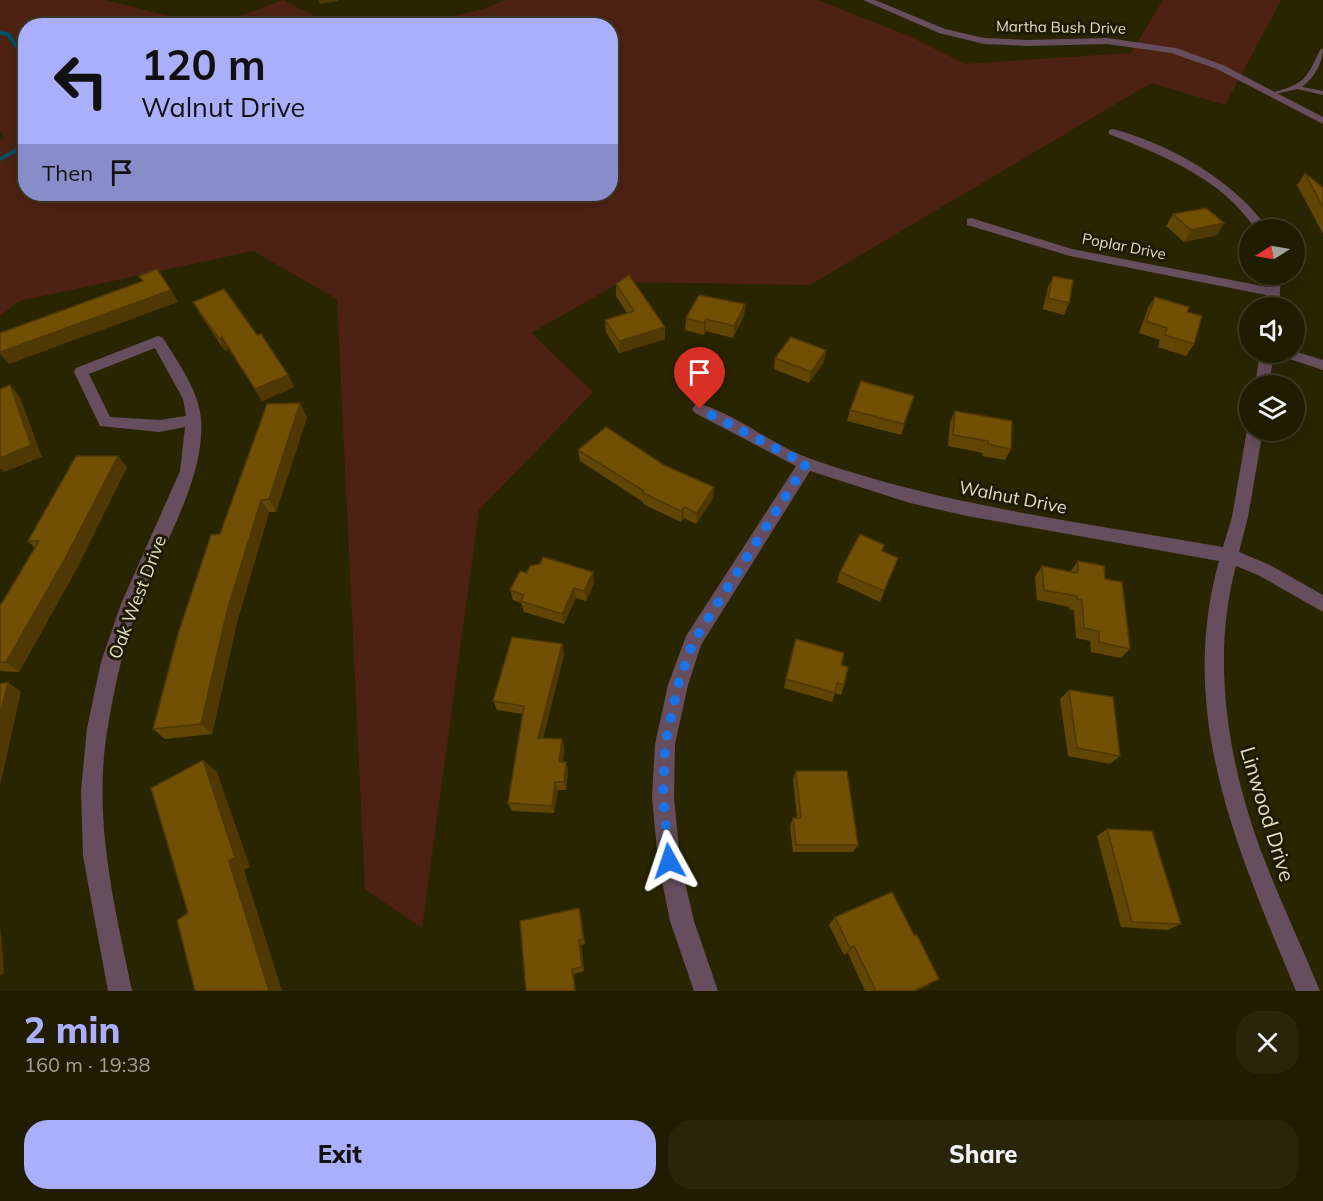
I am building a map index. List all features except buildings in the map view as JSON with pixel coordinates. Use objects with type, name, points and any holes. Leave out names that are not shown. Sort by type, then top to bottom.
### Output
[{"type":"street","name":"Martha Bush Drive","points":[[867,0],[921,24],[963,37],[1006,42],[1107,41],[1150,46],[1198,58],[1323,121]]},
{"type":"street","points":[[1113,132],[1163,151],[1198,170],[1244,206],[1254,219]]},
{"type":"street","name":"Poplar Drive","points":[[971,222],[1070,252],[1273,292]]},
{"type":"street","points":[[1273,297],[1274,285]]},
{"type":"street","name":"Oak West Drive","points":[[120,991],[94,856],[92,791],[97,728],[111,662],[130,604],[188,471],[194,420],[190,399],[158,342],[81,372],[105,422],[159,426],[194,420]]},
{"type":"street","points":[[1305,359],[1323,364]]},
{"type":"street","name":"Walnut Drive","points":[[700,409],[806,464],[910,496],[967,509],[1231,556],[1264,570],[1323,604]]},
{"type":"street","name":"Linwood Drive","points":[[1253,441],[1240,518],[1218,598],[1214,637],[1218,716],[1228,778],[1253,860],[1308,991]]},
{"type":"street","points":[[706,991],[682,921],[669,861],[663,797],[665,744],[678,685],[693,642],[806,464]]},
{"type":"lane","points":[[1273,94],[1300,87],[1306,83],[1323,50]]},
{"type":"lane","points":[[1300,87],[1323,93]]},
{"type":"shaded area","points":[[0,0],[105,0],[173,17],[202,18],[18,18],[18,201],[618,201],[618,18],[447,18],[486,8],[505,0],[817,0],[907,35],[965,64],[1131,53],[1163,0],[1281,0],[1225,105],[1151,83],[810,285],[621,282],[531,333],[593,392],[479,510],[422,928],[365,889],[337,299],[253,251],[19,301],[0,316],[0,140],[4,138],[0,131]]},
{"type":"shaded area","points":[[283,0],[319,18],[235,18]]},
{"type":"waterway","points":[[0,33],[8,34],[18,49]]},
{"type":"waterway","points":[[0,159],[18,149]]},
{"type":"route","points":[[669,861],[663,797],[665,744],[678,685],[693,642],[806,464],[700,409]]}]
